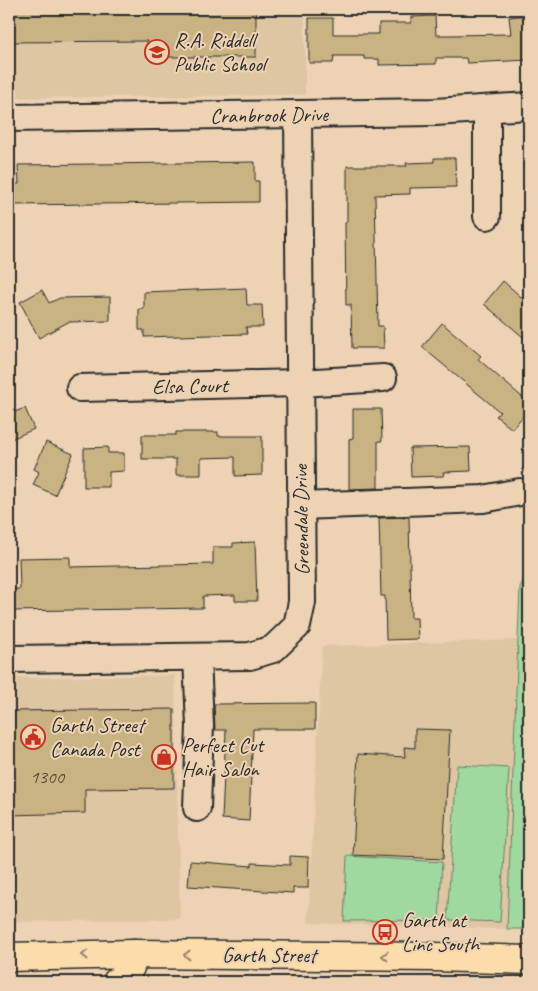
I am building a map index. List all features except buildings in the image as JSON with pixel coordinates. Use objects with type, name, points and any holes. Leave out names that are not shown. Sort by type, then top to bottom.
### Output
[{"type":"main road","name":"Garth Street","points":[[9,957],[134,954],[434,957],[529,960]]},
{"type":"main road","points":[[117,982],[124,978],[131,967],[134,954]]},
{"type":"street","name":"Cranbrook Drive","points":[[9,118],[487,110],[529,106]]},
{"type":"street","points":[[487,110],[487,216]]},
{"type":"street","name":"Greendale Drive","points":[[9,660],[250,656],[273,649],[297,626],[302,602],[298,114]]},
{"type":"street","name":"Elsa Court","points":[[80,388],[300,383],[384,378]]},
{"type":"street","points":[[300,506],[483,499],[520,492]]},
{"type":"street","points":[[197,808],[200,726],[198,657]]},
{"type":"shaded area","name":"R.A. Riddell Public School","points":[[9,9],[305,9],[305,95],[9,98]]},
{"type":"shaded area","points":[[518,640],[507,929],[308,923],[322,646]]},
{"type":"shaded area","points":[[175,675],[180,919],[9,922],[9,678]]},
{"type":"green space","points":[[529,569],[529,929],[507,929],[520,587]]},
{"type":"green space","points":[[457,765],[509,768],[500,922],[447,920]]},
{"type":"green space","points":[[347,856],[442,862],[439,920],[344,921]]},
{"type":"place","name":"R.A. Riddell Public School","points":[[157,52]]},
{"type":"place","name":"Garth Street Canada Post","points":[[33,737]]},
{"type":"place","name":"Perfect Cut Hair Salon","points":[[164,757]]},
{"type":"place","name":"Garth at Linc South","points":[[385,932]]}]
